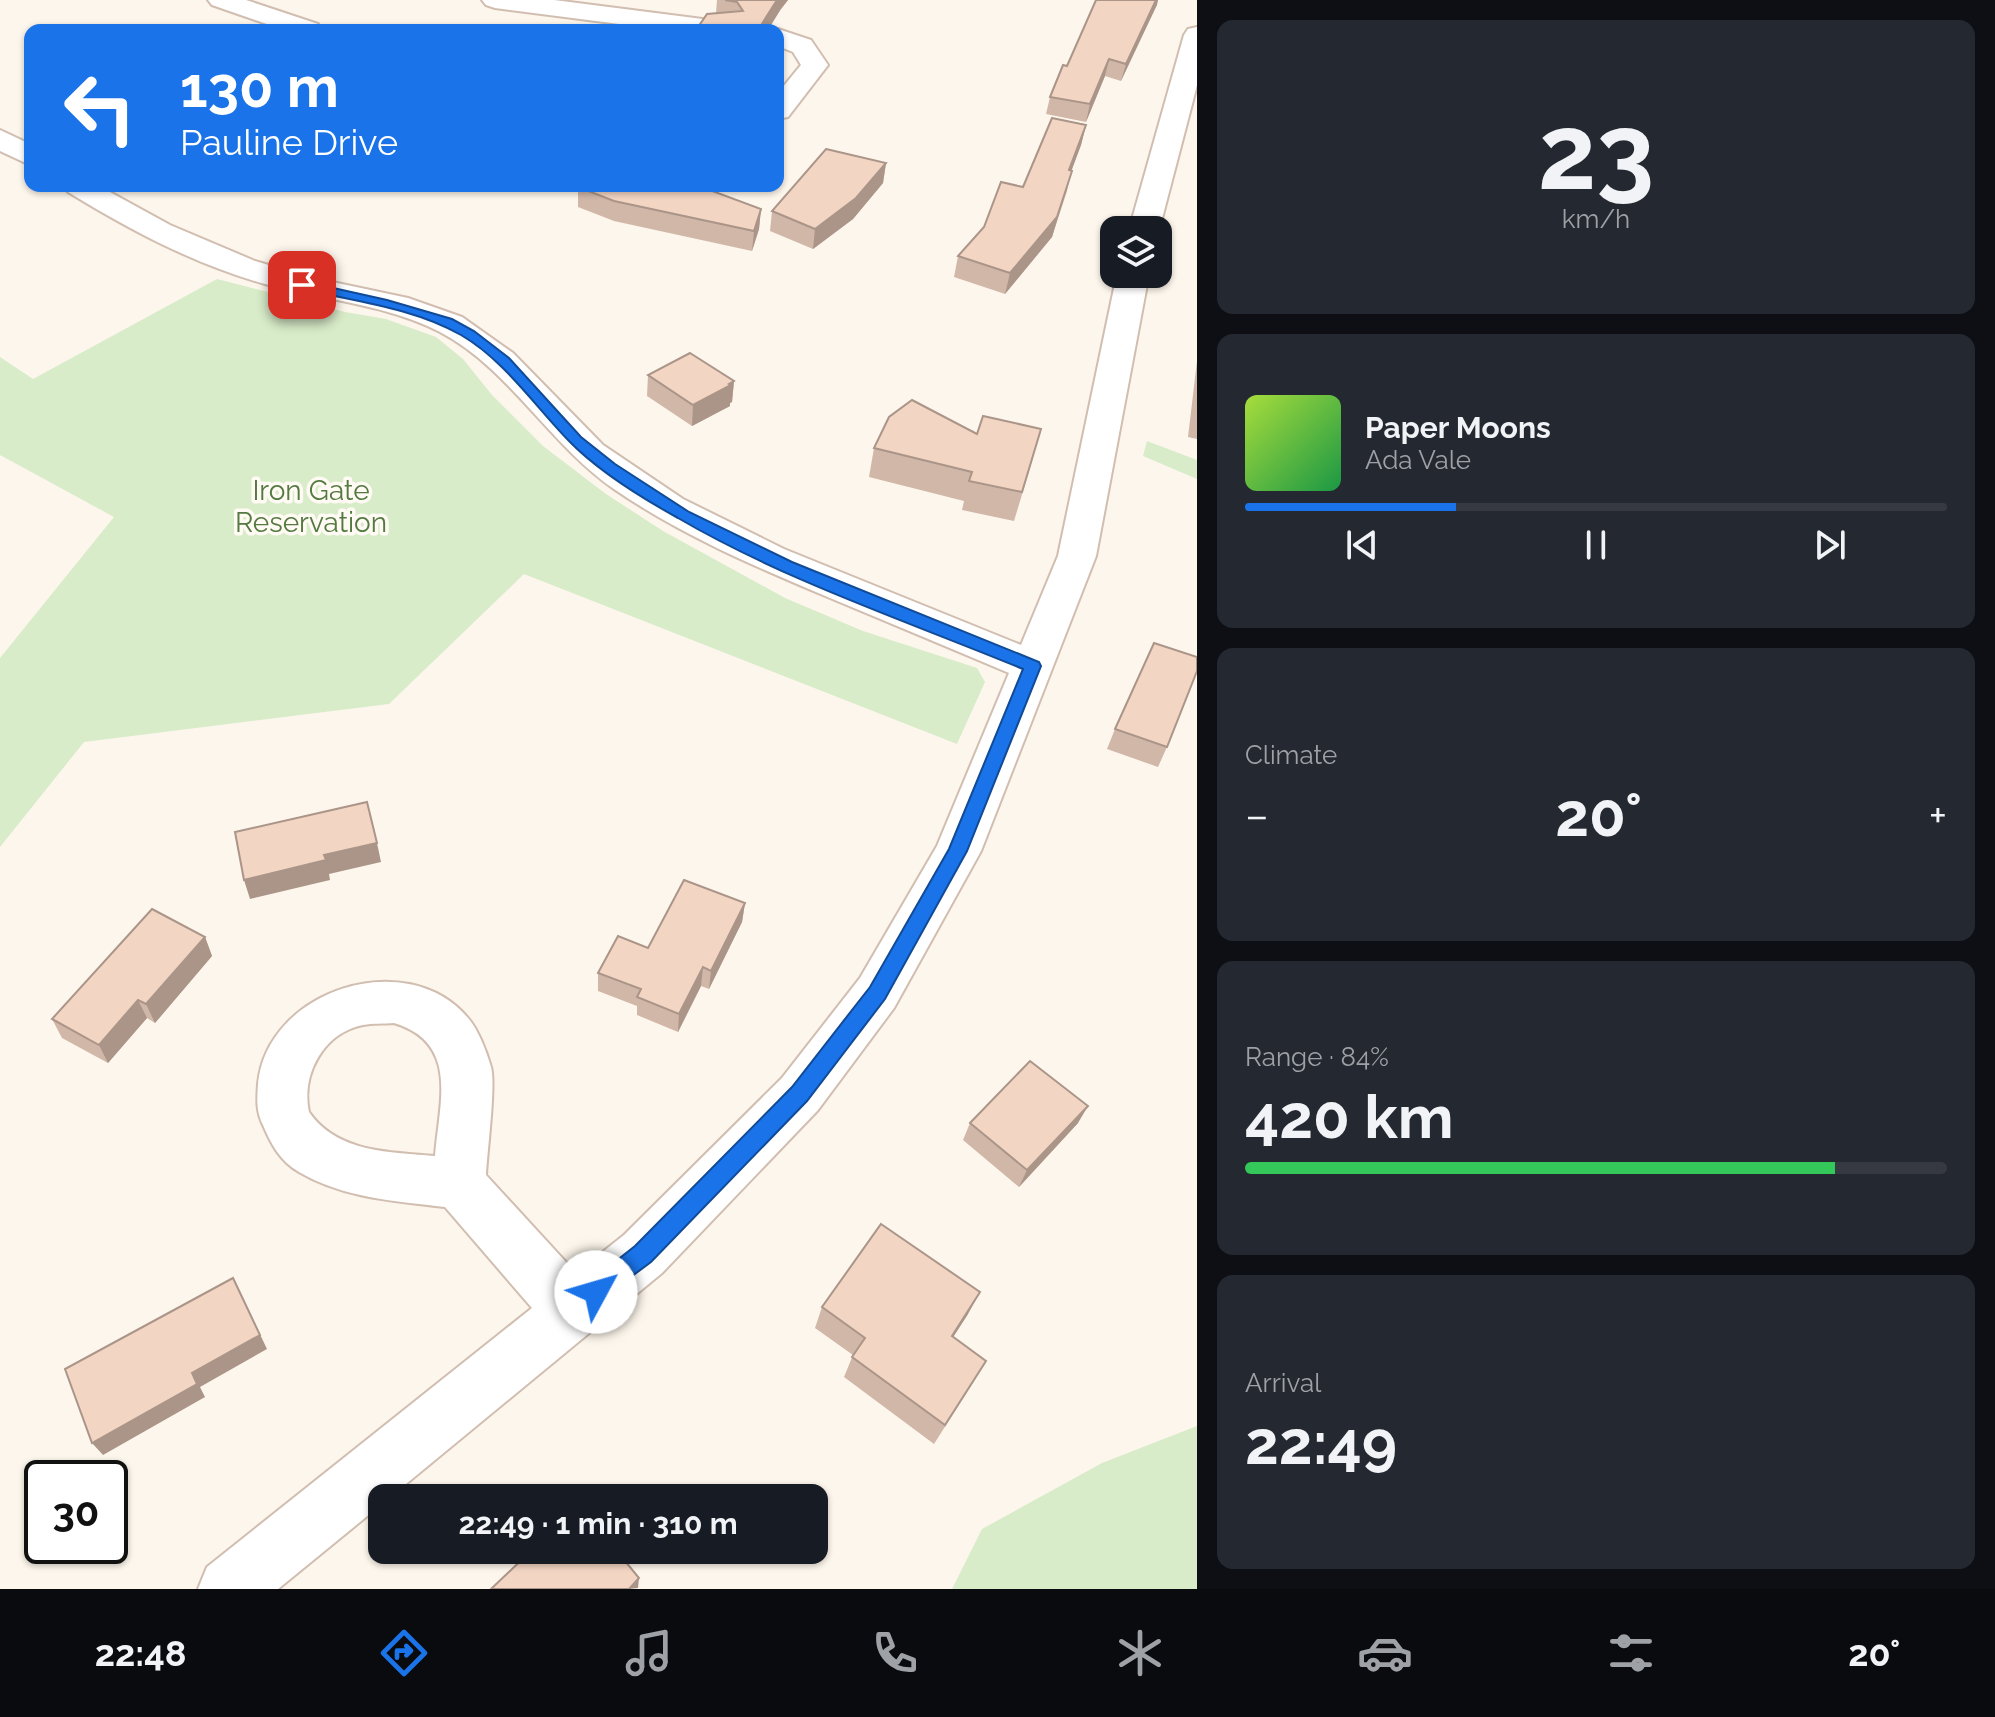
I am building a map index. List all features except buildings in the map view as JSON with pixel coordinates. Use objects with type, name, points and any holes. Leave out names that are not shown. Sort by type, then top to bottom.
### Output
[{"type":"street","points":[[221,0],[291,24]]},
{"type":"street","points":[[495,0],[619,8],[697,24]]},
{"type":"street","points":[[1148,216],[1197,35]]},
{"type":"street","points":[[784,39],[802,46],[815,65],[784,104]]},
{"type":"street","points":[[0,139],[24,153]]},
{"type":"street","points":[[88,192],[148,228],[226,263],[302,285],[416,311],[447,322],[469,334],[504,361],[576,440],[610,468],[671,508],[774,560],[1033,666]]},
{"type":"street","points":[[229,1589],[643,1254],[800,1094],[877,993],[958,851],[1077,556],[1130,288]]},
{"type":"street","points":[[459,1184],[572,1311]]},
{"type":"green space","name":"Iron Gate Reservation","points":[[217,279],[345,312],[386,319],[436,337],[463,359],[492,395],[543,446],[606,494],[663,531],[785,598],[863,631],[977,668],[985,682],[957,744],[524,574],[389,704],[84,742],[0,847],[0,658],[114,517],[0,455],[0,357],[33,379]]},
{"type":"green space","points":[[1147,441],[1197,460],[1197,479],[1143,456]]},
{"type":"green space","points":[[1197,1426],[1197,1589],[952,1589],[982,1529],[1102,1463]]},
{"type":"route","points":[[302,285],[382,302],[447,322],[469,334],[504,361],[576,440],[610,468],[684,515],[787,565],[1033,666],[958,851],[877,993],[800,1094],[643,1254],[596,1292]]}]
